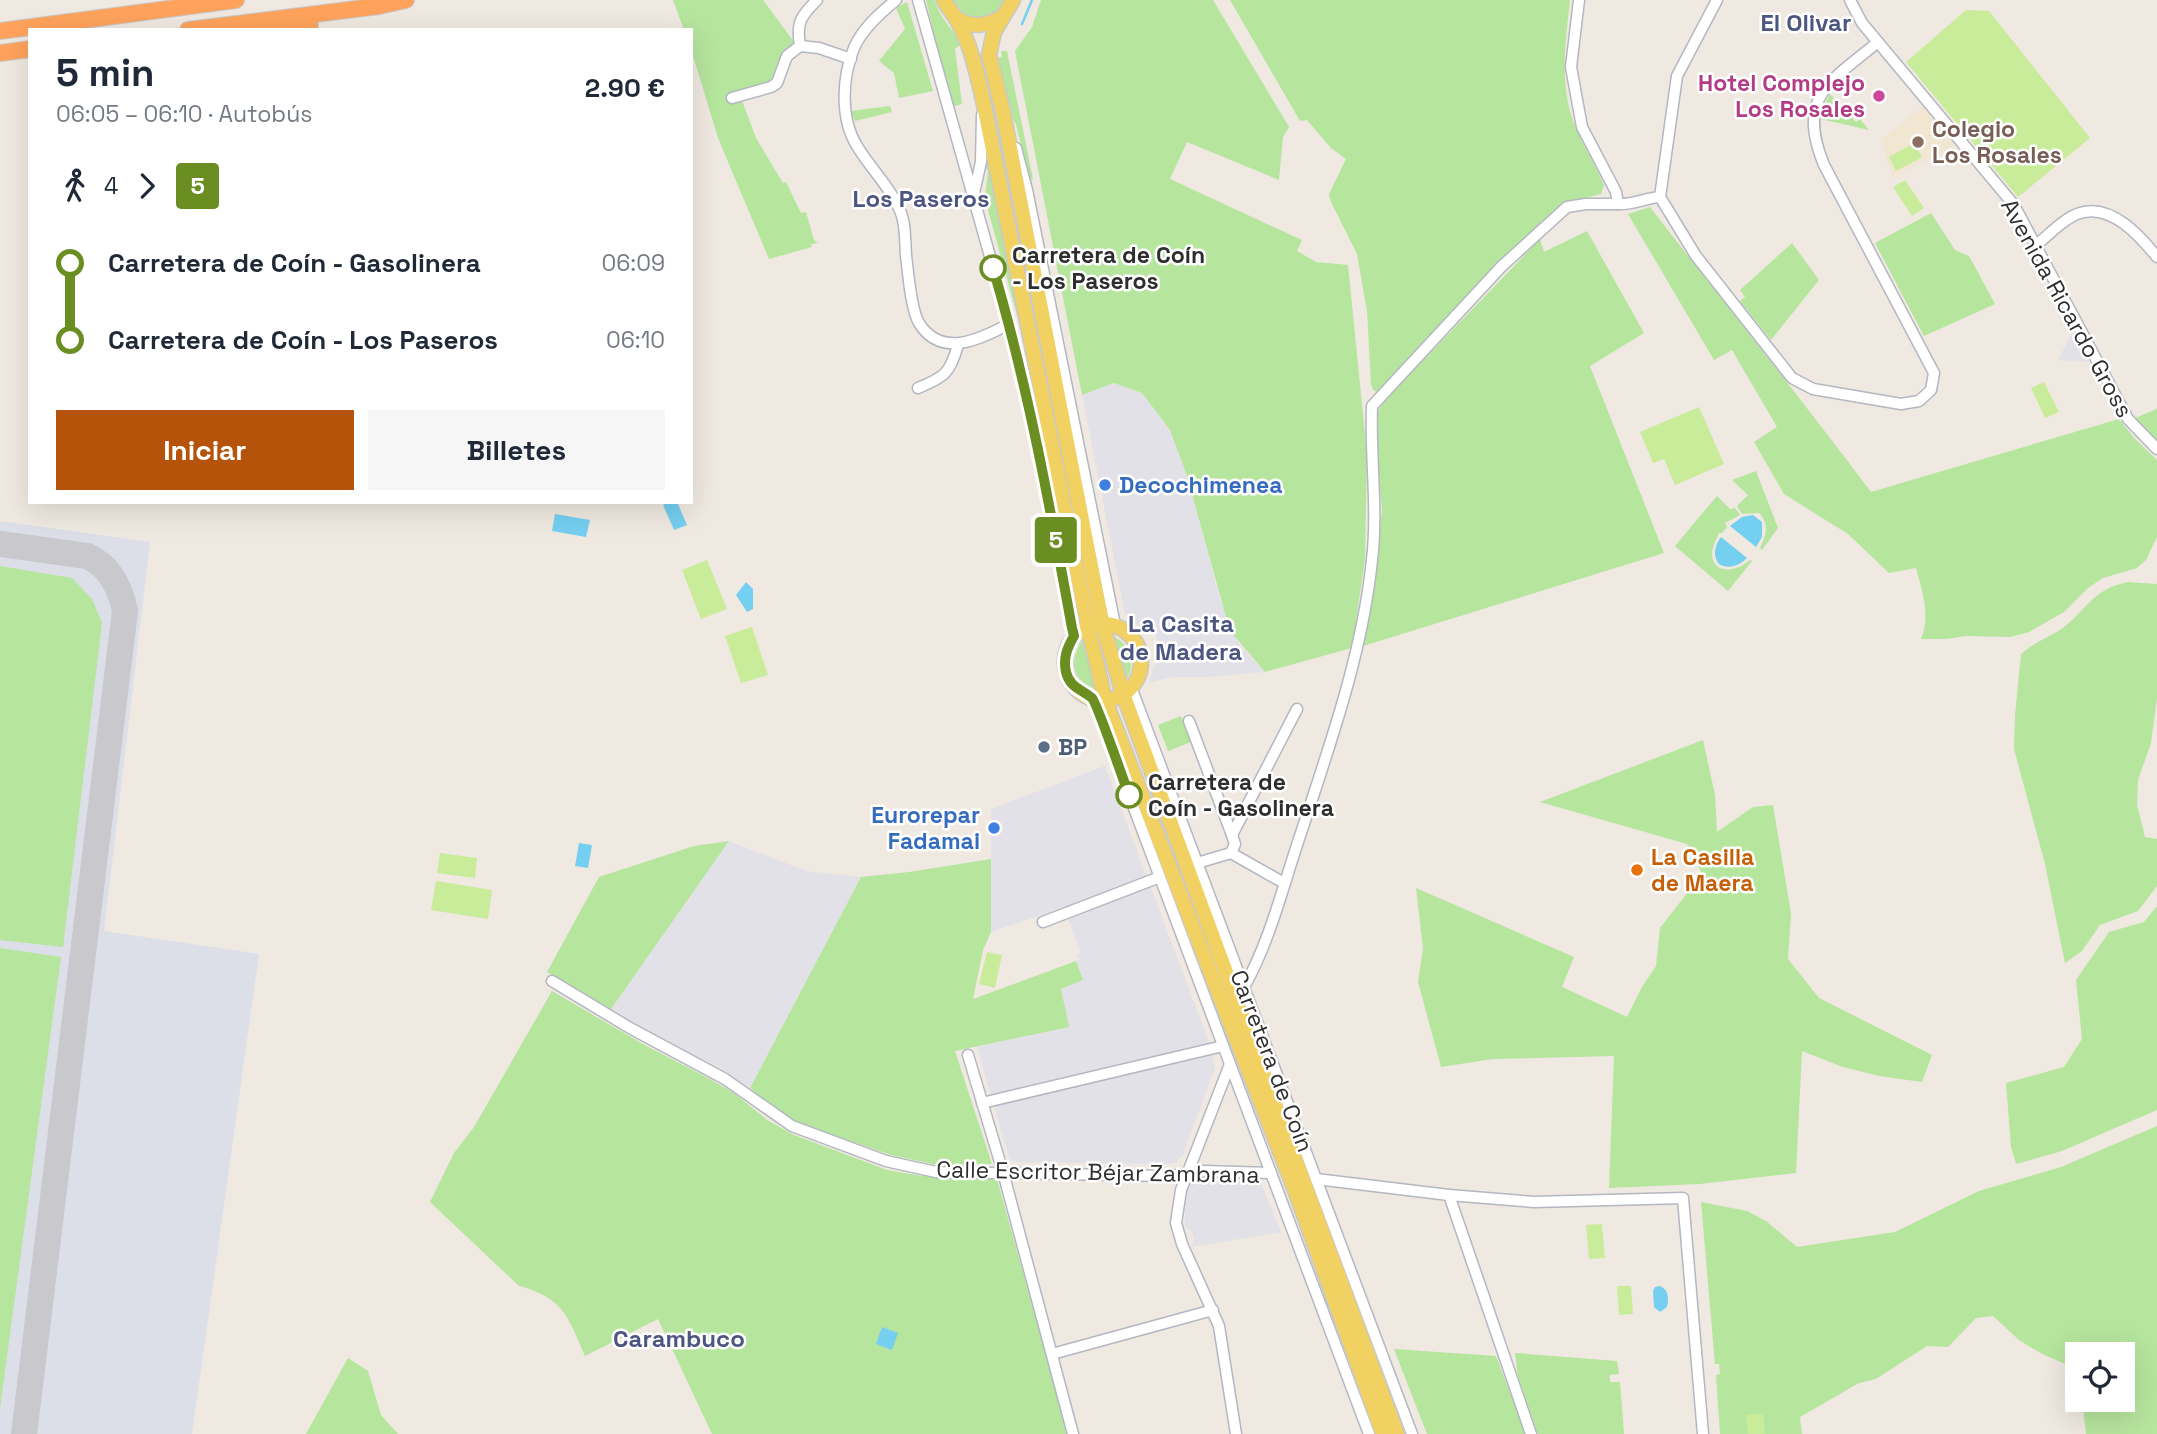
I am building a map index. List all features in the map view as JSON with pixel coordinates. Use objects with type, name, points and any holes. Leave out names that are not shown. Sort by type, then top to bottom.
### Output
[{"type":"highway","points":[[0,31],[236,0]]},
{"type":"highway","points":[[204,28],[379,6],[407,0]]},
{"type":"highway","points":[[292,28],[348,18],[379,6]]},
{"type":"highway","points":[[0,53],[28,49]]},
{"type":"main road","points":[[944,0],[969,44],[982,95],[1102,625],[1397,1434]]},
{"type":"main road","points":[[1013,0],[990,42],[989,55],[1003,112],[1102,625],[1099,699]]},
{"type":"main road","points":[[957,19],[977,26],[990,24],[1003,17]]},
{"type":"main road","points":[[1102,625],[1126,631],[1140,652],[1141,665],[1138,677],[1127,691],[1099,699],[1075,688],[1067,676],[1064,662],[1067,648],[1074,636],[1102,625]]},
{"type":"main road","name":"Carretera de Coín","points":[[1099,699],[1296,1193],[1382,1434]]},
{"type":"street","points":[[800,46],[797,34],[801,17],[817,0]]},
{"type":"street","points":[[896,0],[879,14],[854,48],[844,107],[855,143],[902,214],[909,284],[919,323],[934,338],[958,345],[983,338],[1009,324]]},
{"type":"street","points":[[918,0],[1009,324],[1043,471],[1074,636]]},
{"type":"street","points":[[1579,0],[1571,67],[1582,127],[1616,192],[1618,204]]},
{"type":"street","points":[[1717,0],[1676,76],[1660,198],[1696,256],[1792,378],[1813,388],[1901,404],[1919,401],[1931,390],[1934,373],[1824,165],[1816,146],[1812,125],[1815,105],[1830,82],[1878,42]]},
{"type":"street","name":"Avenida Ricardo Gross","points":[[1850,0],[1862,23],[2014,205],[2128,419],[2157,449]]},
{"type":"street","points":[[732,98],[777,83],[788,56],[800,46],[819,48],[851,59]]},
{"type":"street","points":[[973,196],[981,162],[982,95]]},
{"type":"street","points":[[1244,986],[1255,968],[1284,883],[1336,723],[1359,642],[1372,560],[1376,505],[1370,435],[1371,406],[1502,266],[1567,207],[1586,204],[1631,205],[1650,198],[1660,198]]},
{"type":"street","points":[[2036,245],[2070,219],[2081,213],[2098,211],[2118,219],[2157,257]]},
{"type":"street","points":[[918,388],[943,378],[953,365],[958,345]]},
{"type":"street","name":"Carretera de Coín","points":[[1127,691],[1197,863],[1412,1434]]},
{"type":"street","name":"Carretera de Coín","points":[[1099,699],[1160,877],[1369,1434]]},
{"type":"street","points":[[1232,835],[1297,709]]},
{"type":"street","points":[[1189,720],[1235,844],[1231,853]]},
{"type":"street","points":[[1197,863],[1231,853],[1284,883]]},
{"type":"street","points":[[1043,922],[1160,877]]},
{"type":"street","name":"Calle Escritor Béjar Zambrana","points":[[552,981],[630,1028],[725,1079],[792,1126],[886,1161],[936,1172],[1170,1176],[1203,1171],[1271,1174]]},
{"type":"street","points":[[982,1103],[1223,1046]]},
{"type":"street","points":[[968,1055],[1003,1172],[1073,1434]]},
{"type":"street","points":[[1230,1064],[1178,1200],[1176,1223],[1182,1244],[1219,1326],[1236,1434]]},
{"type":"street","points":[[1316,1179],[1534,1202],[1683,1198],[1703,1434]]},
{"type":"street","points":[[1449,1195],[1531,1434]]},
{"type":"street","points":[[1052,1354],[1213,1310]]},
{"type":"shaded area","name":"Colegio Los Rosales","points":[[1923,106],[1955,145],[1892,178],[1881,140]]},
{"type":"shaded area","points":[[2073,331],[2087,358],[2089,362],[2058,360]]},
{"type":"shaded area","points":[[1114,383],[1142,393],[1170,430],[1186,473],[1220,599],[1240,646],[1265,672],[1172,677],[1149,683],[1154,666],[1163,657],[1154,630],[1140,628],[1125,614],[1082,395]]},
{"type":"shaded area","points":[[0,521],[150,542],[104,931],[259,954],[192,1434],[0,1434]]},
{"type":"shaded area","points":[[1105,766],[1209,1042],[1215,1067],[1183,1155],[1176,1162],[1014,1162],[1009,1157],[977,1047],[1068,1027],[1061,989],[1083,980],[1076,961],[1079,960],[1077,954],[1081,953],[1064,907],[991,932],[991,809]]},
{"type":"shaded area","points":[[729,841],[806,871],[861,877],[750,1088],[718,1066],[669,1044],[611,1009]]},
{"type":"shaded area","points":[[1200,1178],[1261,1183],[1281,1232],[1191,1247],[1194,1240],[1192,1232],[1185,1227],[1186,1192],[1193,1181]]},
{"type":"green space","points":[[673,0],[763,0],[794,42],[777,64],[776,74],[771,82],[741,98],[756,138],[783,183],[786,182],[801,213],[806,212],[814,240],[818,243],[811,244],[812,247],[769,259],[718,138],[693,56],[693,28],[683,28]]},
{"type":"green space","points":[[926,0],[935,0],[942,17],[961,44],[955,49],[962,104],[951,107]]},
{"type":"green space","points":[[952,0],[1005,0],[993,13],[978,18],[964,13]]},
{"type":"green space","points":[[1041,0],[1213,0],[1289,127],[1283,137],[1279,180],[1187,142],[1170,179],[1302,240],[1297,251],[1316,262],[1348,265],[1367,454],[1365,559],[1352,648],[1265,672],[1230,631],[1186,473],[1170,430],[1142,393],[1114,383],[1082,395],[1015,51],[1032,27]]},
{"type":"green space","points":[[1230,0],[1570,0],[1565,57],[1568,100],[1574,124],[1604,185],[1601,194],[1561,204],[1378,392],[1373,390],[1371,384],[1367,311],[1357,254],[1329,194],[1346,159],[1331,148],[1307,120],[1300,121]]},
{"type":"green space","points":[[907,2],[933,91],[899,98],[894,73],[879,61],[905,29],[896,8]]},
{"type":"green space","points":[[1966,10],[1989,11],[2090,138],[2018,197],[1906,62]]},
{"type":"green space","points":[[1001,51],[1007,51],[1033,179],[1030,180],[1016,125],[1006,104],[997,58],[1002,57]]},
{"type":"green space","points":[[979,53],[984,53],[1091,606],[1089,606]]},
{"type":"green space","points":[[1830,94],[1856,122],[1860,119],[1869,130],[1821,119],[1823,107]]},
{"type":"green space","points":[[890,106],[892,112],[855,121],[851,111]]},
{"type":"green space","points":[[1914,143],[1922,157],[1896,171],[1889,157]]},
{"type":"green space","points":[[988,163],[1023,337],[985,199],[988,170],[985,168]]},
{"type":"green space","points":[[1905,180],[1924,208],[1912,216],[1893,187]]},
{"type":"green space","points":[[1650,207],[1871,492],[2119,419],[2157,460],[2157,537],[2146,560],[2137,568],[2103,578],[2088,588],[2064,612],[2029,632],[2010,637],[1921,639],[1925,613],[1916,568],[1889,573],[1848,534],[1784,494],[1754,442],[1777,427],[1732,350],[1714,360],[1628,214]]},
{"type":"green space","points":[[1931,213],[1955,250],[1969,256],[1995,304],[1924,336],[1875,243]]},
{"type":"green space","points":[[1587,231],[1644,333],[1590,366],[1664,553],[1363,646],[1382,511],[1375,424],[1378,411],[1385,400],[1540,239],[1544,252]]},
{"type":"green space","points":[[1792,243],[1819,280],[1771,340],[1740,301],[1745,297],[1740,290]]},
{"type":"green space","points":[[2044,382],[2059,412],[2045,418],[2031,388]]},
{"type":"green space","points":[[1699,407],[1724,464],[1675,485],[1664,459],[1653,463],[1640,432]]},
{"type":"green space","points":[[2157,409],[2157,442],[2135,418]]},
{"type":"green space","points":[[1756,471],[1778,528],[1762,550],[1760,548],[1765,535],[1765,521],[1759,513],[1742,514],[1737,506],[1748,495],[1732,480]]},
{"type":"green space","points":[[1717,496],[1730,509],[1735,508],[1740,515],[1725,523],[1727,527],[1722,533],[1718,533],[1712,554],[1714,561],[1724,569],[1732,569],[1752,561],[1728,591],[1675,546]]},
{"type":"green space","points":[[707,560],[727,609],[701,619],[682,570]]},
{"type":"green space","points":[[0,566],[72,578],[92,599],[102,623],[63,947],[0,940]]},
{"type":"green space","points":[[2128,582],[2157,584],[2157,698],[2151,743],[2138,780],[2137,805],[2145,837],[2157,839],[2157,886],[2138,911],[2100,925],[2082,951],[2065,963],[2045,864],[2014,749],[2021,654],[2060,630],[2105,590]]},
{"type":"green space","points":[[752,627],[768,675],[741,683],[725,636]]},
{"type":"green space","points":[[1110,635],[1128,649],[1130,656],[1130,670],[1123,684]]},
{"type":"green space","points":[[1083,641],[1097,690],[1082,682],[1075,670],[1075,655]]},
{"type":"green space","points":[[1181,716],[1191,742],[1168,751],[1158,725]]},
{"type":"green space","points":[[1703,740],[1715,795],[1717,832],[1753,807],[1773,805],[1791,913],[1788,959],[1819,998],[1932,1055],[1922,1082],[1879,1076],[1843,1067],[1802,1051],[1796,1173],[1700,1184],[1609,1188],[1614,1056],[1493,1059],[1441,1067],[1418,982],[1423,948],[1416,888],[1574,957],[1562,987],[1627,1017],[1656,966],[1660,928],[1702,874],[1687,844],[1540,802]]},
{"type":"green space","points":[[729,841],[611,1009],[547,972],[599,877],[694,846]]},
{"type":"green space","points":[[440,853],[477,858],[475,878],[437,873]]},
{"type":"green space","points":[[991,859],[991,932],[983,950],[973,999],[1076,961],[1083,980],[1061,989],[1069,1027],[955,1051],[992,1164],[937,1165],[891,1155],[795,1122],[770,1106],[750,1088],[861,877]]},
{"type":"green space","points":[[436,881],[492,890],[488,919],[431,910]]},
{"type":"green space","points":[[2157,906],[2157,1110],[2062,1151],[2016,1164],[2011,1147],[2006,1083],[2064,1067],[2082,1039],[2076,980],[2109,932],[2144,922]]},
{"type":"green space","points":[[0,948],[61,957],[0,1408]]},
{"type":"green space","points":[[987,952],[1002,955],[995,988],[979,984]]},
{"type":"green space","points":[[552,991],[734,1093],[767,1120],[794,1135],[887,1170],[922,1176],[997,1179],[1068,1434],[712,1434],[658,1319],[585,1356],[569,1320],[555,1303],[519,1286],[430,1202],[454,1153],[474,1127]]},
{"type":"green space","points":[[2157,1126],[2157,1434],[2086,1434],[2083,1412],[2135,1412],[2135,1342],[2065,1342],[2065,1364],[2019,1340],[1993,1316],[1976,1318],[1948,1347],[1927,1346],[1876,1379],[1859,1383],[1800,1417],[1802,1434],[1720,1434],[1716,1375],[1720,1374],[1719,1364],[1715,1364],[1701,1202],[1747,1211],[1766,1221],[1797,1247],[1895,1232],[1979,1191],[2061,1167]]},
{"type":"green space","points":[[1602,1224],[1605,1258],[1589,1259],[1586,1225]]},
{"type":"green space","points":[[1617,1286],[1631,1286],[1633,1314],[1619,1315]]},
{"type":"green space","points":[[1394,1349],[1496,1356],[1526,1434],[1427,1434]]},
{"type":"green space","points":[[1515,1353],[1617,1361],[1619,1374],[1610,1375],[1610,1382],[1620,1382],[1624,1434],[1538,1434],[1518,1377]]},
{"type":"green space","points":[[348,1358],[368,1371],[381,1415],[398,1434],[306,1434]]},
{"type":"green space","points":[[1763,1413],[1765,1434],[1748,1434],[1746,1415]]},
{"type":"water","points":[[678,504],[687,525],[674,530],[663,505]]},
{"type":"water","points":[[555,514],[590,520],[586,537],[552,531]]},
{"type":"water","points":[[1753,515],[1762,522],[1762,537],[1756,547],[1730,526],[1742,517]]},
{"type":"water","points":[[1721,537],[1747,558],[1734,566],[1719,564],[1715,550]]},
{"type":"water","points":[[746,582],[753,589],[753,609],[747,612],[736,595]]},
{"type":"water","points":[[579,843],[592,845],[588,868],[575,866]]},
{"type":"water","points":[[1660,1286],[1667,1292],[1668,1298],[1667,1307],[1660,1312],[1654,1307],[1653,1291]]},
{"type":"water","points":[[882,1327],[898,1333],[892,1350],[876,1344]]},
{"type":"waterway","points":[[1022,24],[1032,0]]},
{"type":"taxiway","points":[[0,544],[87,556],[95,560],[113,578],[125,611],[24,1434]]},
{"type":"bus line","name":"5","points":[[993,268],[1009,324],[1043,471],[1074,636],[1067,648],[1064,662],[1067,676],[1075,688],[1093,699],[1129,795]]},
{"type":"place","name":"Hotel Complejo Los Rosales","points":[[1879,96]]},
{"type":"place","name":"Colegio Los Rosales","points":[[1918,142]]},
{"type":"place","name":"Carretera de Coín - Los Paseros","points":[[993,268]]},
{"type":"place","name":"Decochimenea","points":[[1105,485]]},
{"type":"place","name":"BP","points":[[1044,747]]},
{"type":"place","name":"Carretera de Coín - Gasolinera","points":[[1129,795]]},
{"type":"place","name":"Eurorepar Fadamai","points":[[994,828]]},
{"type":"place","name":"La Casilla de Maera","points":[[1637,870]]},
{"type":"district","name":"El Olivar","points":[[1806,23]]},
{"type":"district","name":"Los Paseros","points":[[921,199]]},
{"type":"district","name":"La Casita de Madera","points":[[1181,638]]},
{"type":"district","name":"Carambuco","points":[[679,1339]]}]
